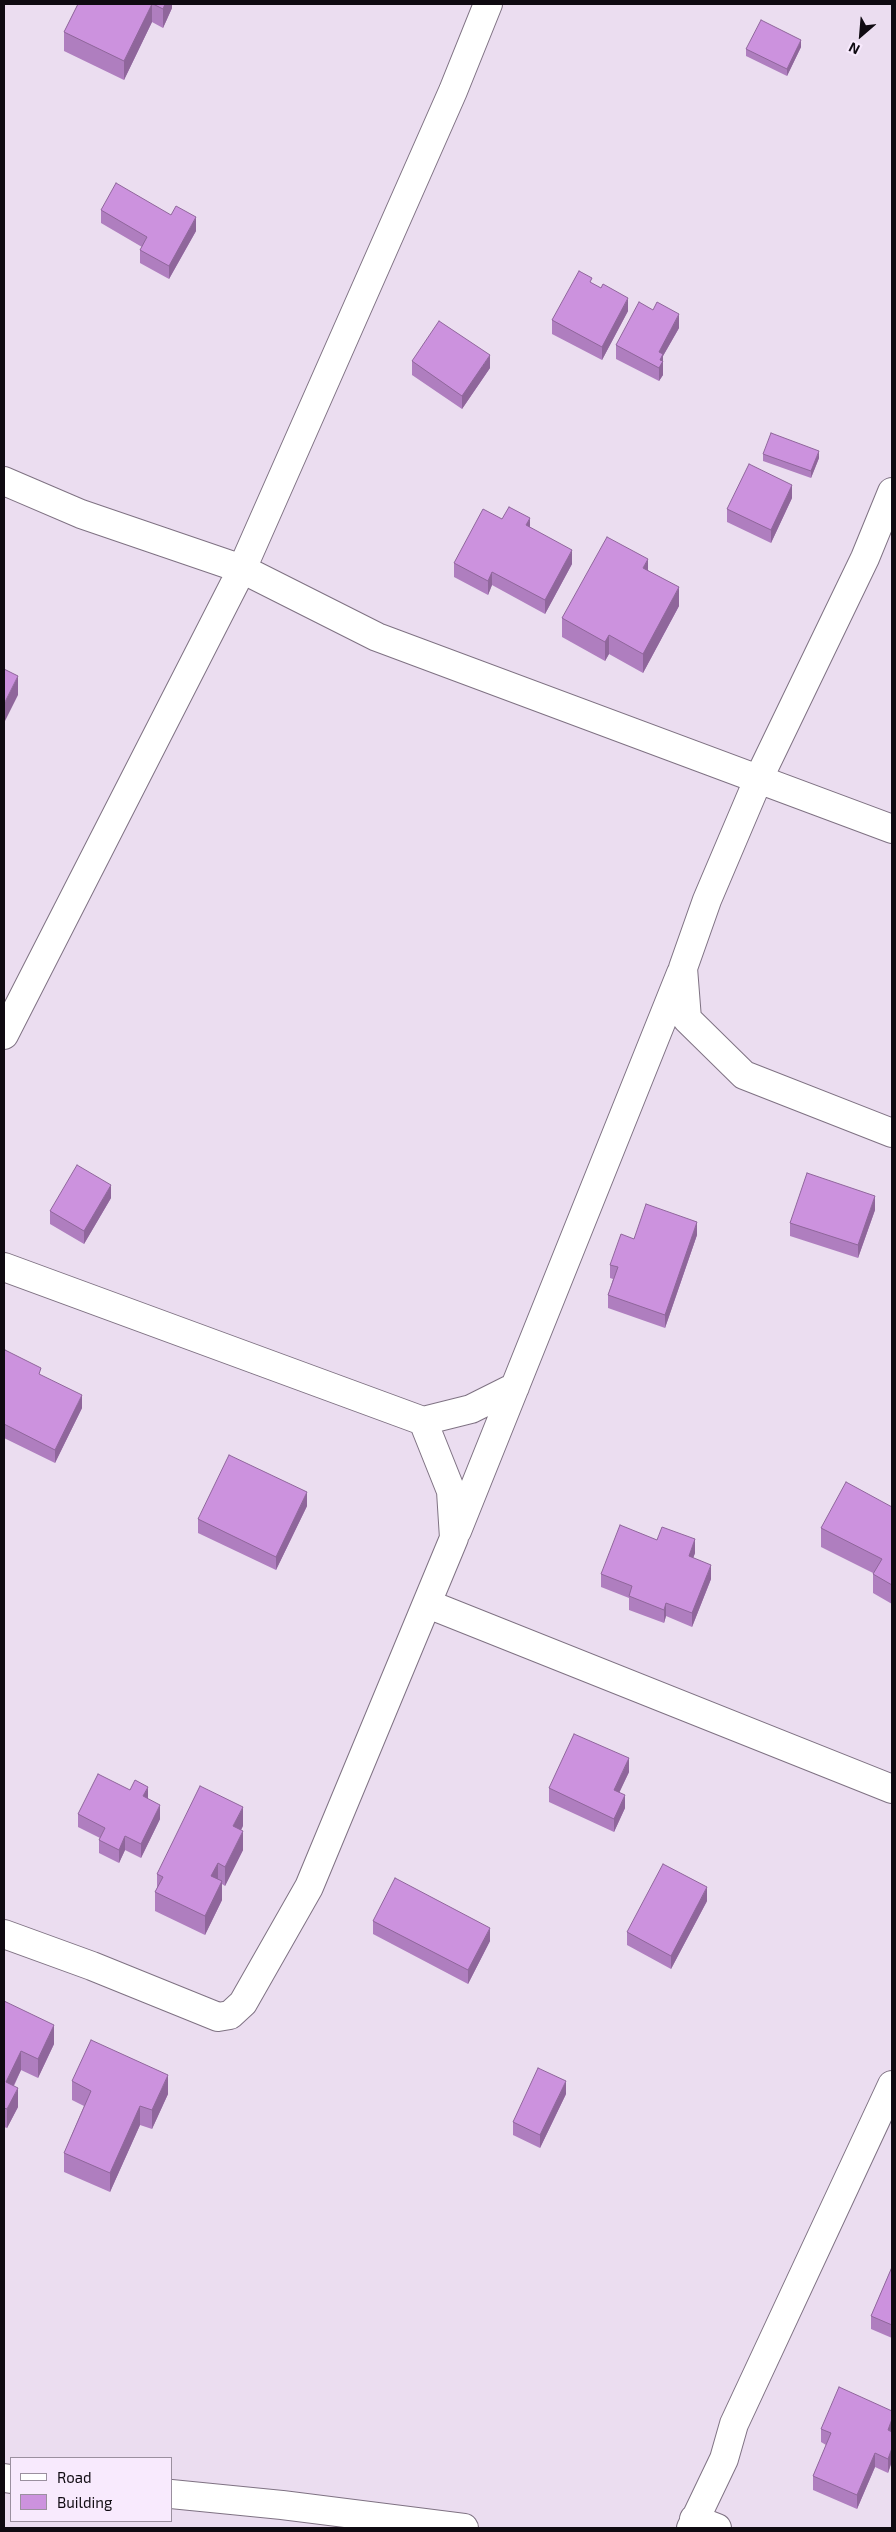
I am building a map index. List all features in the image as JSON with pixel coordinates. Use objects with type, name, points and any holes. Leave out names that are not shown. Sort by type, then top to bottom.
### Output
[{"type":"street","points":[[4,1035],[242,569],[453,91],[488,4]]},
{"type":"street","points":[[4,482],[81,514],[242,569],[377,637],[892,829]]},
{"type":"street","points":[[4,1934],[92,1966],[218,2017],[230,2014],[243,2003],[309,1887],[428,1604],[683,968],[707,900],[758,780],[865,558],[892,492]]},
{"type":"street","points":[[683,968],[687,1019],[744,1075],[892,1133]]},
{"type":"street","points":[[4,1267],[423,1422],[471,1409],[515,1386]]},
{"type":"street","points":[[423,1422],[451,1491],[454,1538]]},
{"type":"street","points":[[428,1604],[892,1790]]},
{"type":"street","points":[[701,2525],[734,2424],[892,2085]]},
{"type":"street","points":[[172,2494],[282,2505],[459,2528]]},
{"type":"building","points":[[78,4],[152,4],[124,61],[64,32]]},
{"type":"building","points":[[153,4],[165,4],[163,9]]},
{"type":"building","points":[[761,20],[801,40],[787,69],[746,49]]},
{"type":"building","points":[[116,183],[171,215],[176,206],[196,217],[169,266],[140,250],[147,237],[101,210]]},
{"type":"building","points":[[579,271],[592,278],[590,282],[601,288],[603,284],[628,298],[602,347],[552,320]]},
{"type":"building","points":[[639,302],[653,310],[657,302],[679,314],[659,352],[663,354],[660,360],[663,361],[659,368],[616,345]]},
{"type":"building","points":[[439,321],[490,355],[462,396],[412,361]]},
{"type":"building","points":[[771,433],[819,451],[811,471],[763,454]]},
{"type":"building","points":[[749,464],[792,485],[771,530],[727,509]]},
{"type":"building","points":[[509,507],[530,518],[526,525],[572,550],[545,600],[492,572],[488,581],[454,563],[483,509],[502,519]]},
{"type":"building","points":[[607,537],[648,559],[643,568],[679,587],[643,654],[609,635],[605,642],[562,618]]},
{"type":"building","points":[[4,669],[18,676],[4,704]]},
{"type":"building","points":[[77,1165],[111,1185],[84,1231],[50,1211]]},
{"type":"building","points":[[807,1173],[875,1196],[858,1245],[790,1223]]},
{"type":"building","points":[[646,1204],[697,1222],[665,1315],[608,1295],[618,1267],[610,1265],[621,1234],[634,1239]]},
{"type":"building","points":[[5,1350],[41,1368],[39,1374],[82,1395],[55,1450],[4,1424]]},
{"type":"building","points":[[229,1455],[307,1492],[276,1557],[198,1519]]},
{"type":"building","points":[[846,1482],[892,1507],[892,1585],[873,1574],[882,1559],[821,1528]]},
{"type":"building","points":[[620,1525],[657,1540],[662,1527],[695,1539],[689,1556],[711,1565],[692,1613],[666,1603],[664,1610],[629,1596],[632,1586],[601,1574]]},
{"type":"building","points":[[574,1734],[629,1758],[614,1790],[625,1795],[614,1819],[549,1788]]},
{"type":"building","points":[[98,1774],[130,1790],[135,1780],[148,1787],[143,1796],[160,1805],[141,1844],[125,1836],[119,1850],[99,1840],[105,1828],[78,1814]]},
{"type":"building","points":[[200,1786],[243,1807],[233,1826],[243,1831],[225,1867],[218,1863],[211,1876],[222,1881],[205,1916],[155,1892],[163,1877],[157,1874]]},
{"type":"building","points":[[663,1864],[707,1887],[671,1956],[627,1932]]},
{"type":"building","points":[[395,1878],[490,1928],[468,1970],[373,1921]]},
{"type":"building","points":[[4,2001],[54,2025],[38,2059],[21,2051],[6,2082],[18,2088],[7,2109],[4,2108]]},
{"type":"building","points":[[91,2040],[168,2075],[152,2110],[140,2106],[110,2173],[64,2153],[91,2091],[72,2081]]},
{"type":"building","points":[[538,2068],[566,2081],[540,2135],[513,2122]]},
{"type":"building","points":[[892,2267],[892,2325],[871,2316]]},
{"type":"building","points":[[839,2387],[892,2411],[892,2419],[888,2430],[892,2432],[892,2448],[888,2459],[875,2453],[857,2495],[813,2476],[831,2433],[821,2429]]}]
